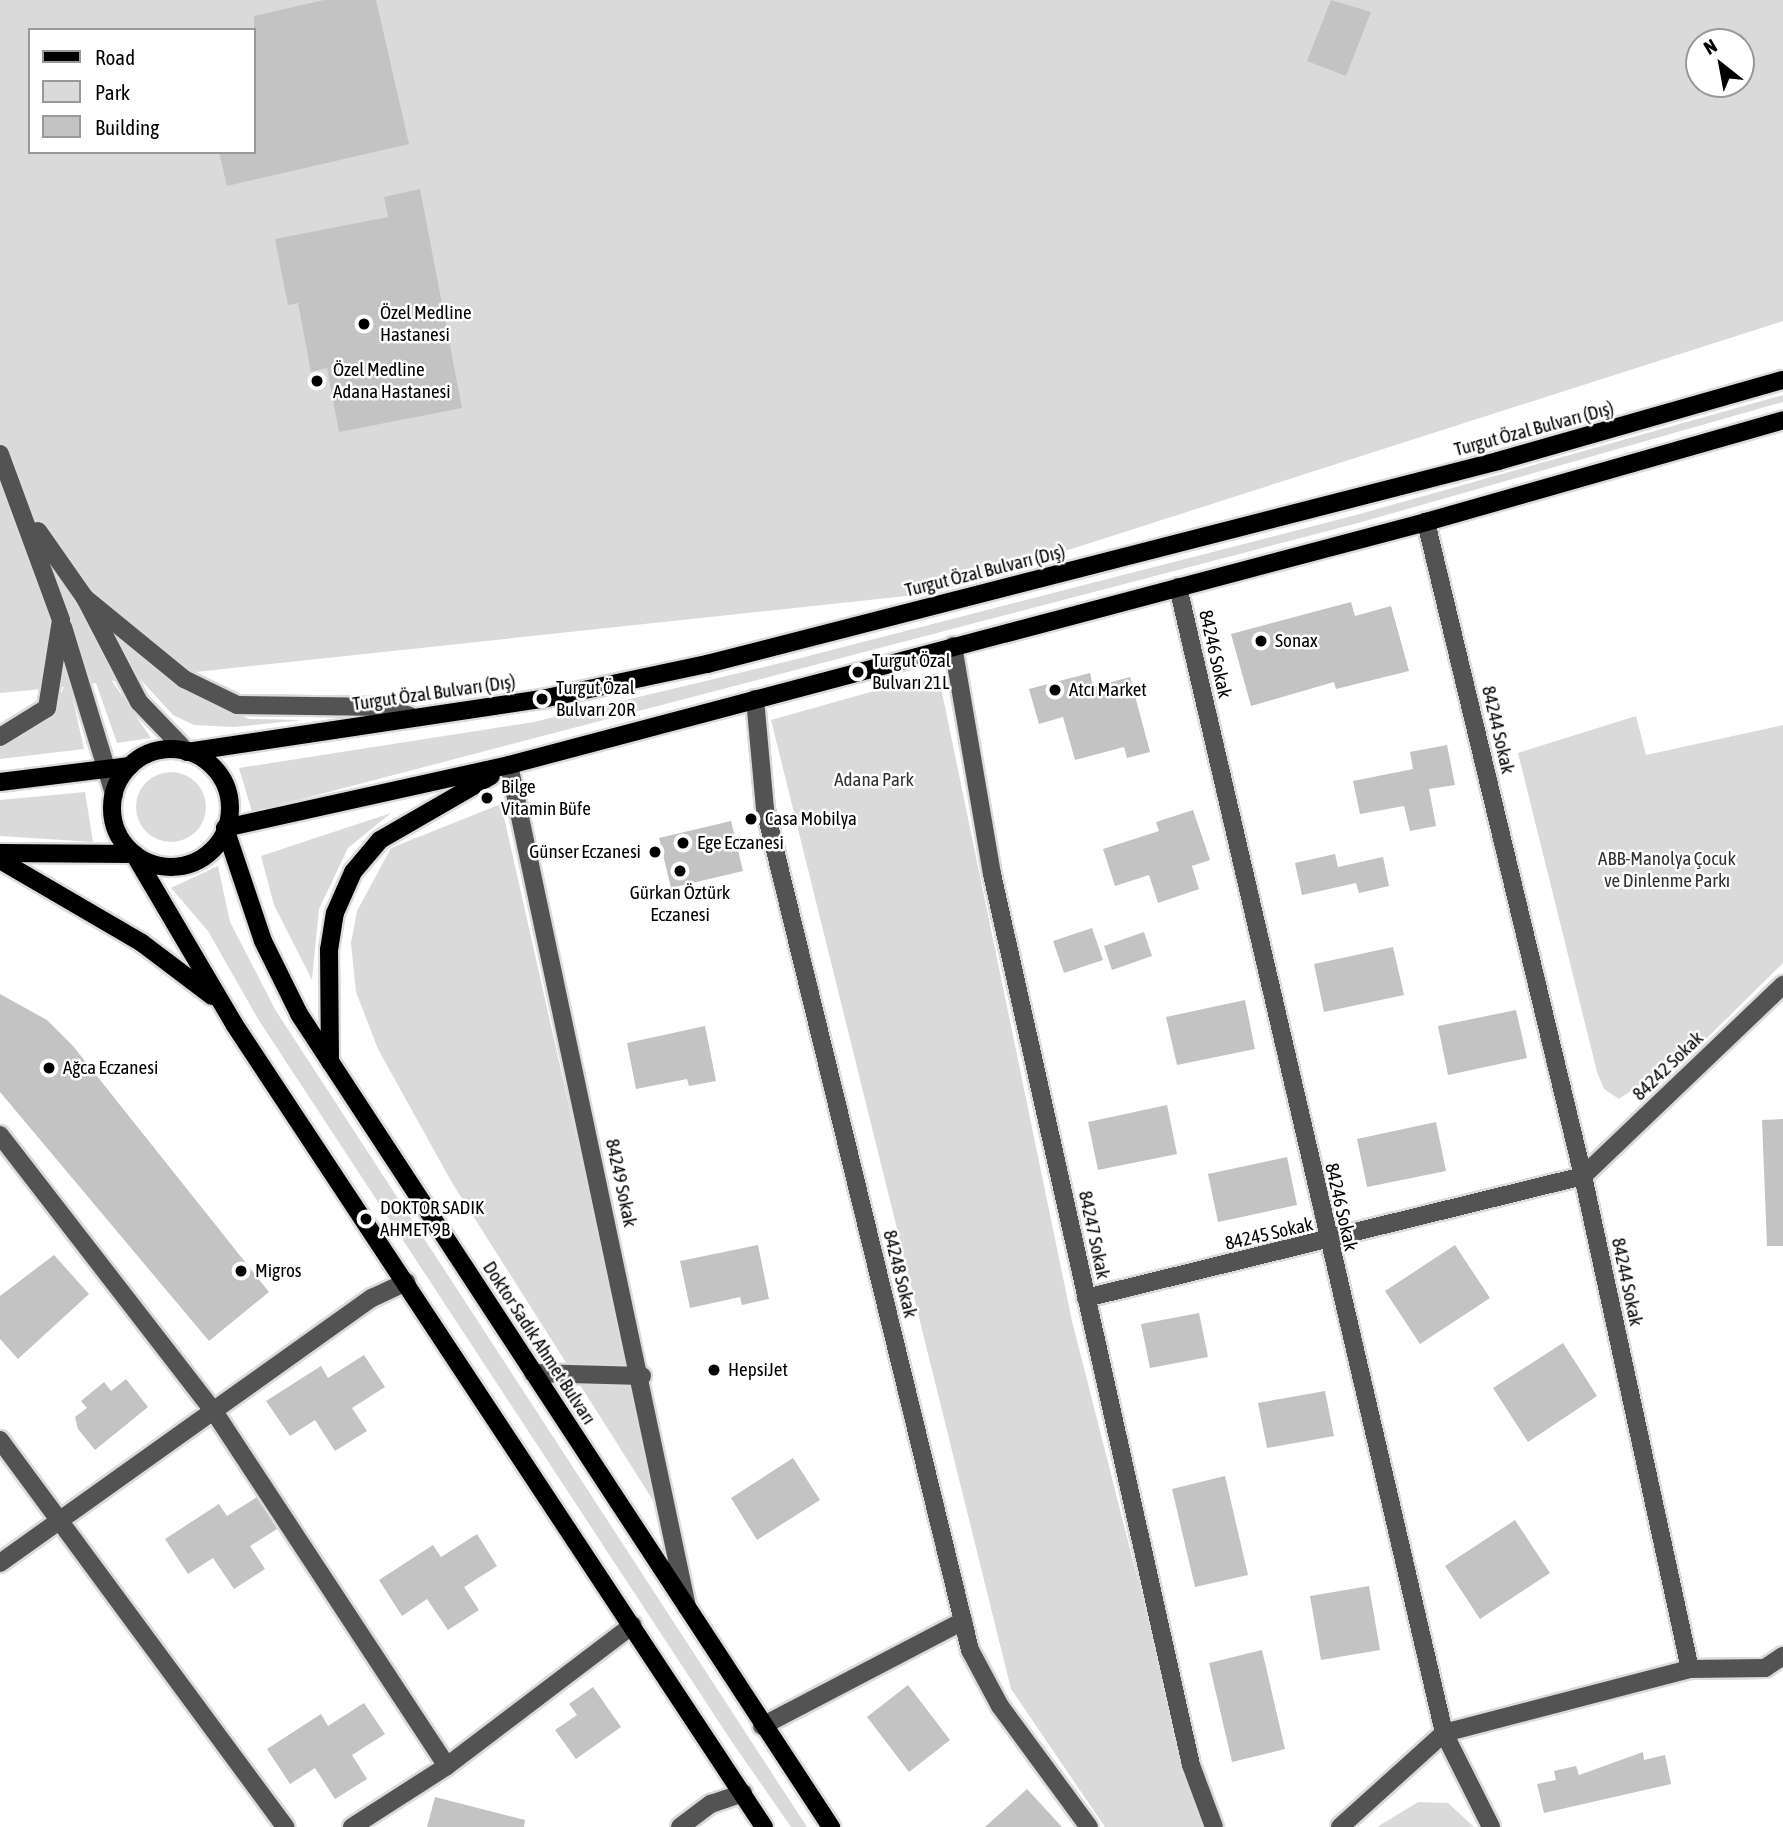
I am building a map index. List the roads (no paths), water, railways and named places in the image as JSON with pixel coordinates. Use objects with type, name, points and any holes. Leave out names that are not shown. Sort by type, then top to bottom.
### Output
[{"type":"main road","name":"Turgut Özal Bulvarı (Dış)","points":[[187,752],[410,716],[542,699],[707,664],[1498,461],[1783,380]]},
{"type":"main road","points":[[225,828],[509,765],[1426,522],[1783,420]]},
{"type":"main road","points":[[0,782],[130,766],[156,751],[187,752],[212,766],[224,782],[230,802],[225,828],[206,855],[188,864],[169,867],[135,855],[0,853]]},
{"type":"main road","points":[[330,1062],[329,950],[335,913],[353,872],[380,840],[509,765]]},
{"type":"main road","points":[[130,766],[114,794],[114,824],[135,855],[220,1002],[764,1827]]},
{"type":"main road","name":"Doktor Sadık Ahmet Bulvarı","points":[[225,828],[263,940],[330,1062],[762,1726],[831,1827]]},
{"type":"main road","points":[[0,860],[142,943],[220,1002]]},
{"type":"street","points":[[0,454],[28,517],[114,794]]},
{"type":"street","points":[[28,517],[85,597],[139,702],[187,752]]},
{"type":"street","name":"84244 Sokak","points":[[1426,522],[1583,1176],[1690,1670]]},
{"type":"street","name":"84246 Sokak","points":[[1178,587],[1444,1733],[1492,1827]]},
{"type":"street","points":[[85,597],[184,678],[237,705],[255,710],[386,707],[410,716]]},
{"type":"street","points":[[0,737],[47,708],[61,620]]},
{"type":"street","name":"84247 Sokak","points":[[953,646],[992,874],[1191,1765],[1214,1827]]},
{"type":"street","name":"84248 Sokak","points":[[755,699],[765,809],[970,1650],[1000,1706],[1089,1827]]},
{"type":"street","name":"84249 Sokak","points":[[509,765],[642,1376],[687,1611]]},
{"type":"street","name":"84242 Sokak","points":[[1583,1176],[1783,985]]},
{"type":"street","points":[[0,1135],[215,1413],[447,1766]]},
{"type":"street","name":"84245 Sokak","points":[[1086,1298],[1328,1242],[1583,1176]]},
{"type":"street","points":[[0,1563],[215,1413],[372,1298],[406,1282]]},
{"type":"street","points":[[533,1373],[642,1376]]},
{"type":"street","points":[[0,1440],[285,1827]]},
{"type":"street","points":[[762,1726],[963,1621]]},
{"type":"street","points":[[352,1827],[447,1766],[633,1625]]},
{"type":"street","points":[[1340,1827],[1444,1733],[1690,1670],[1765,1668],[1783,1657]]},
{"type":"street","points":[[680,1827],[711,1804],[743,1793]]},
{"type":"place","name":"Özel Medline Hastanesi","points":[[364,324]]},
{"type":"place","name":"Özel Medline Adana Hastanesi","points":[[317,381]]},
{"type":"place","name":"Sonax","points":[[1261,641]]},
{"type":"place","name":"Turgut Özal Bulvarı 21L","points":[[858,672]]},
{"type":"place","name":"Atcı Market","points":[[1055,690]]},
{"type":"place","name":"Turgut Özal Bulvarı 20R","points":[[542,699]]},
{"type":"place","name":"Bilge Vitamin Büfe","points":[[487,798]]},
{"type":"place","name":"Casa Mobilya","points":[[751,819]]},
{"type":"place","name":"Ege Eczanesi","points":[[683,843]]},
{"type":"place","name":"Günser Eczanesi","points":[[655,852]]},
{"type":"place","name":"Gürkan Öztürk Eczanesi","points":[[680,871]]},
{"type":"place","name":"Ağca Eczanesi","points":[[49,1068]]},
{"type":"place","name":"DOKTOR SADIK AHMET 9B","points":[[366,1219]]},
{"type":"place","name":"Migros","points":[[241,1271]]},
{"type":"place","name":"HepsiJet","points":[[714,1370]]},
{"type":"park label","name":"Adana Park","points":[[874,780]]},
{"type":"park label","name":"ABB-Manolya Çocuk ve Dinlenme Parkı","points":[[1667,870]]}]
